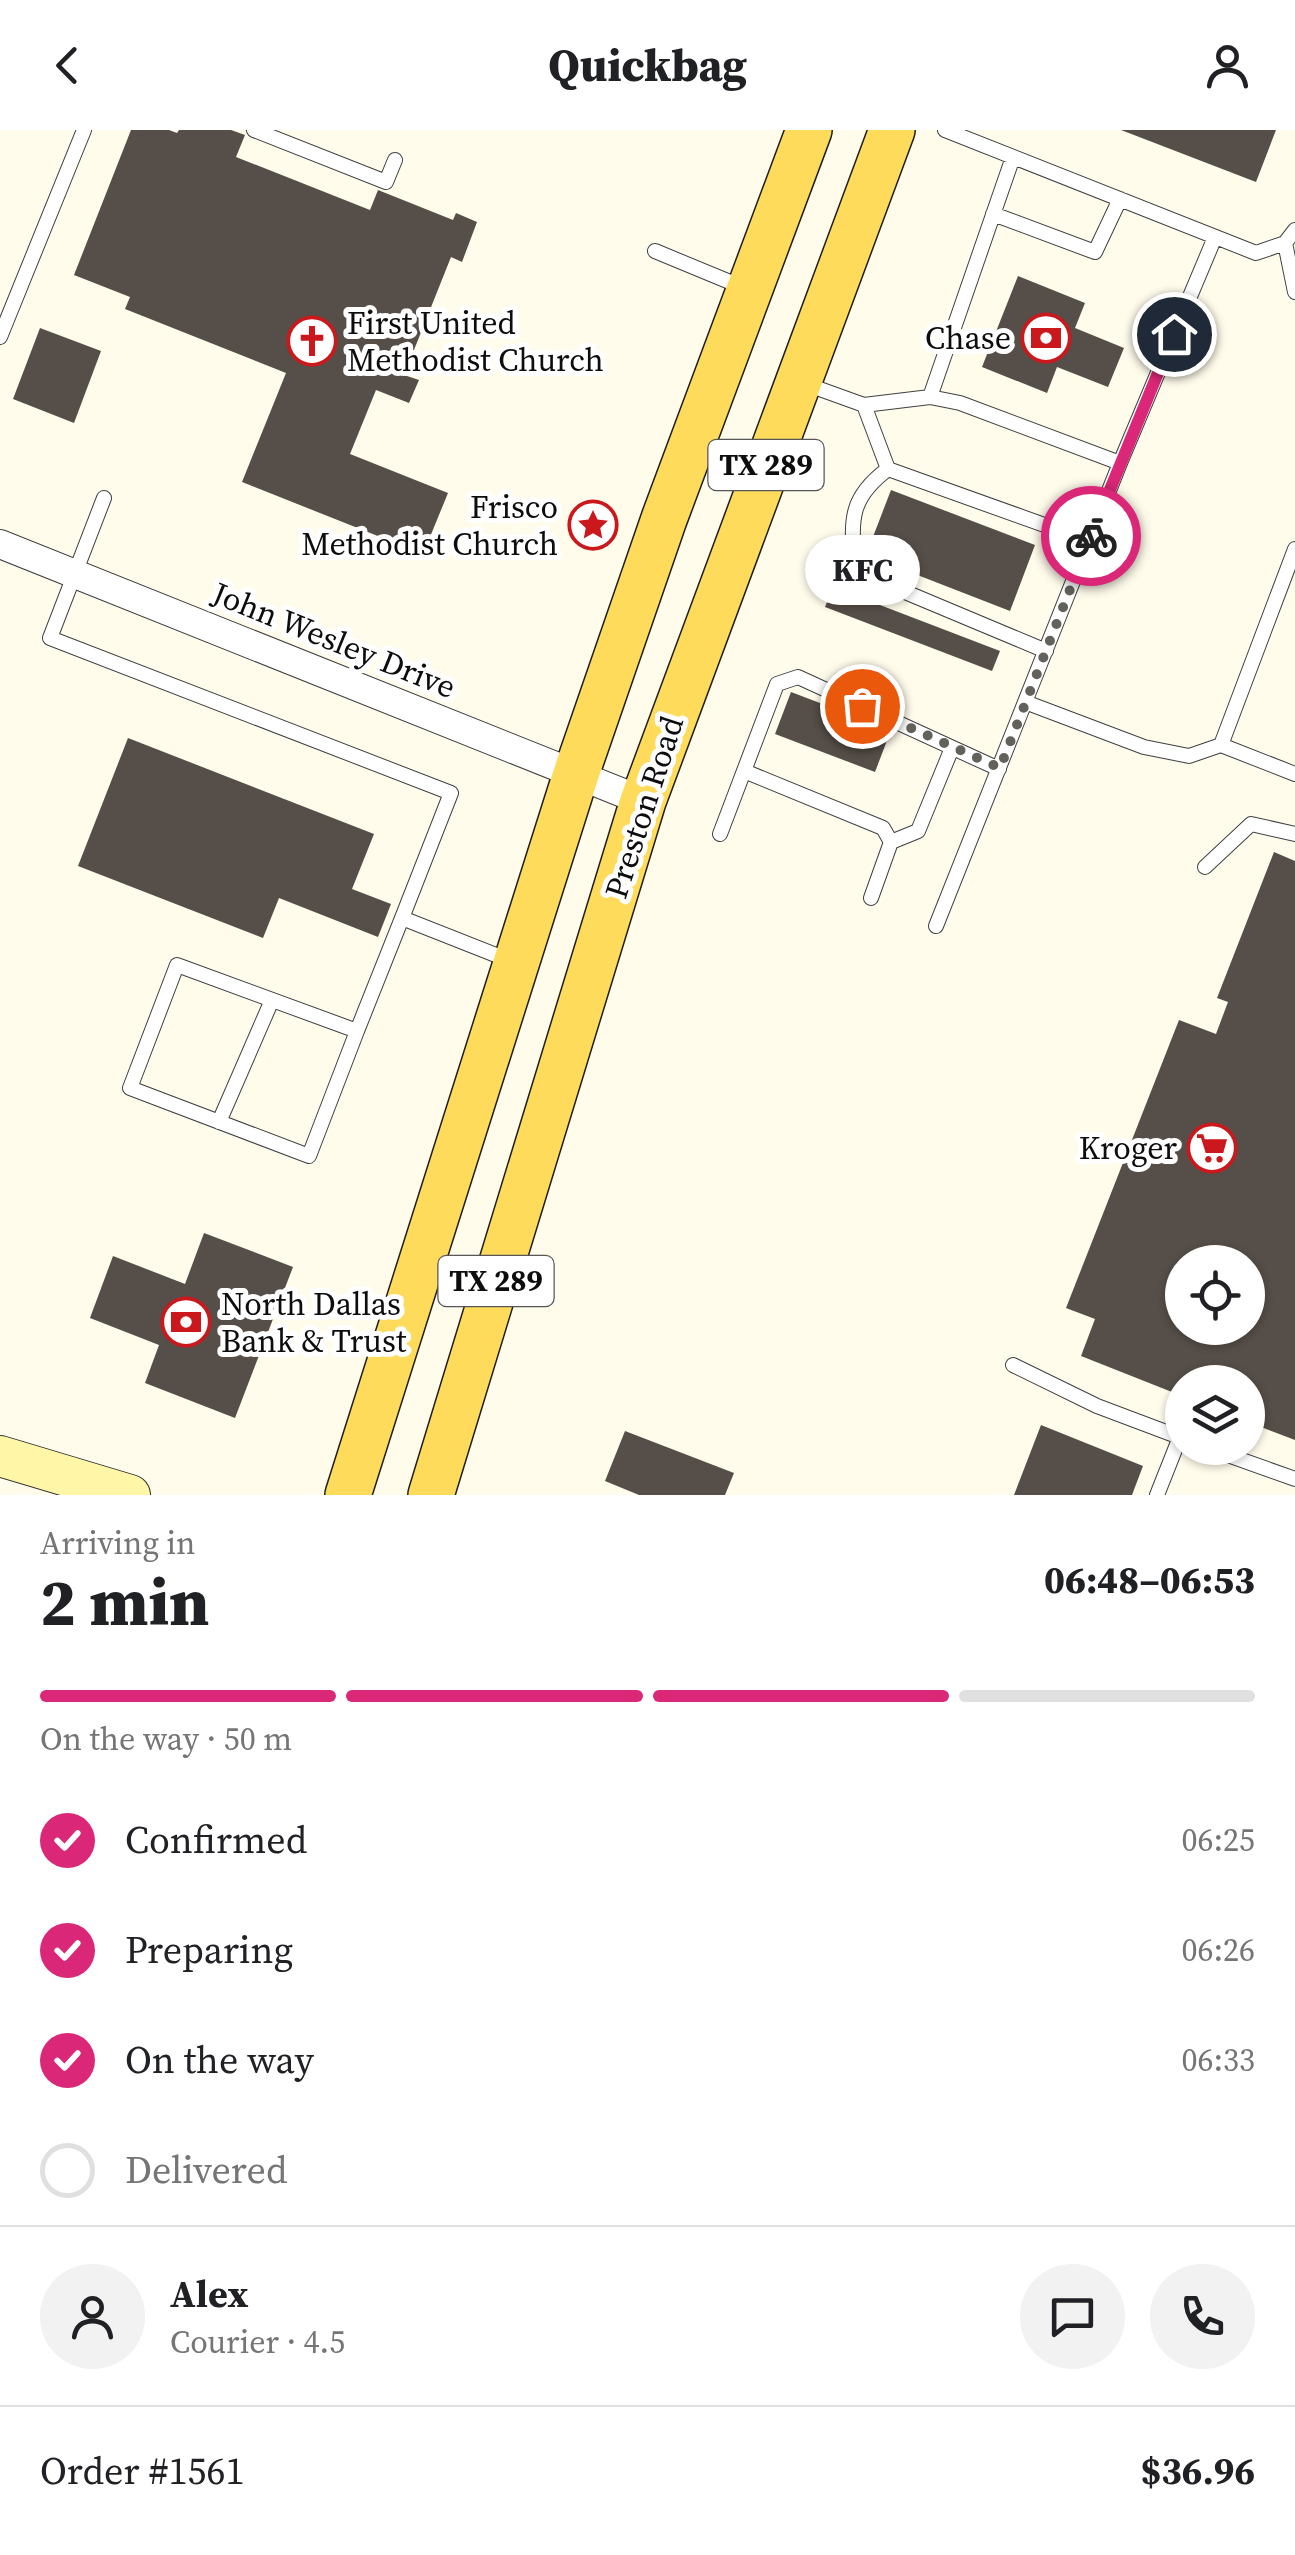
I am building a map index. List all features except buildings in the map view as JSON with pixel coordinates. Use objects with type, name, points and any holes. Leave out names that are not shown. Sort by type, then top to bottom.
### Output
[{"type":"main road","name":"TX 289","points":[[348,1495],[576,774],[664,519],[809,130]]},
{"type":"main road","name":"Preston Road","points":[[431,1495],[642,801],[892,130]]},
{"type":"main road","points":[[0,1456],[26,1467],[130,1495]]},
{"type":"street","name":"John Wesley Drive","points":[[0,544],[642,801]]},
{"type":"lane","points":[[0,337],[84,130]]},
{"type":"lane","points":[[254,130],[386,182],[395,160]]},
{"type":"lane","points":[[945,130],[981,137],[1013,157],[1256,253],[1285,243],[1295,230]]},
{"type":"lane","points":[[930,397],[1013,157]]},
{"type":"lane","points":[[993,214],[1095,252],[1120,199]]},
{"type":"lane","points":[[936,926],[1120,463],[1215,237]]},
{"type":"lane","points":[[1285,243],[1295,292]]},
{"type":"lane","points":[[655,251],[748,289]]},
{"type":"lane","points":[[797,381],[864,405],[930,397],[960,403],[1120,463]]},
{"type":"lane","points":[[864,405],[888,469],[1089,541]]},
{"type":"lane","points":[[888,469],[865,486],[852,523],[854,572],[1046,651]]},
{"type":"lane","points":[[104,498],[50,638],[451,793],[308,1156],[130,1088],[177,965],[357,1031]]},
{"type":"lane","points":[[1220,745],[1295,549]]},
{"type":"lane","points":[[720,834],[778,684],[798,677],[1000,768]]},
{"type":"lane","points":[[1025,702],[1144,747],[1189,756],[1220,745],[1295,774]]},
{"type":"lane","points":[[891,842],[918,831],[952,748]]},
{"type":"lane","points":[[744,772],[884,828],[891,842],[871,898]]},
{"type":"lane","points":[[1206,867],[1251,824],[1295,834]]},
{"type":"lane","points":[[402,918],[516,963]]},
{"type":"lane","points":[[218,1122],[272,1000]]},
{"type":"lane","points":[[1013,1364],[1097,1406],[1165,1432]]},
{"type":"lane","points":[[1157,1495],[1170,1465]]},
{"type":"lane","points":[[1256,1465],[1295,1479]]},
{"type":"way so far","points":[[862,706],[1000,768],[1091,536]]},
{"type":"place","name":"Chase","points":[[1046,338]]},
{"type":"place","name":"First United Methodist Church","points":[[312,341]]},
{"type":"place","name":"Frisco Methodist Church","points":[[593,525]]},
{"type":"place","name":"KFC","points":[[862,706]]},
{"type":"place","name":"Kroger","points":[[1212,1148]]},
{"type":"place","name":"North Dallas Bank & Trust","points":[[186,1322]]},
{"type":"route","points":[[1091,536],[1174,334]]}]
